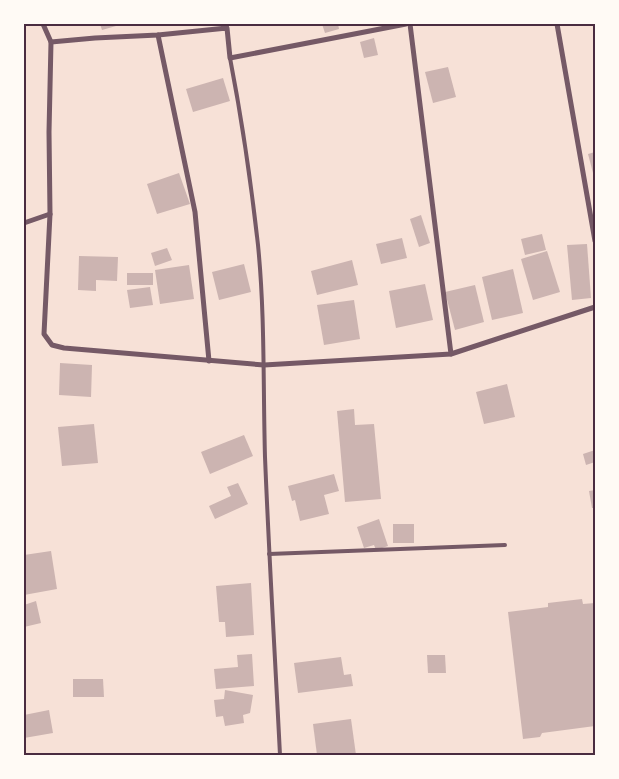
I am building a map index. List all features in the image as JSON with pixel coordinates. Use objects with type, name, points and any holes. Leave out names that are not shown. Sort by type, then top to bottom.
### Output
[{"type":"street","points":[[43,24],[51,42],[50,214],[44,334],[52,345],[64,348],[264,365],[450,354],[595,307]]},
{"type":"street","points":[[51,42],[158,35],[227,28],[230,58],[406,24]]},
{"type":"street","points":[[410,24],[450,354]]},
{"type":"street","points":[[557,24],[595,241]]},
{"type":"street","points":[[158,35],[195,212],[209,361]]},
{"type":"street","points":[[24,223],[50,214]]},
{"type":"lane","points":[[230,58],[240,112],[258,246],[264,365],[269,554],[280,755]]},
{"type":"lane","points":[[269,554],[505,546]]},
{"type":"building","points":[[100,24],[123,24],[102,30]]},
{"type":"building","points":[[322,24],[338,24],[339,29],[325,33]]},
{"type":"building","points":[[374,38],[378,55],[364,58],[360,42]]},
{"type":"building","points":[[448,67],[456,97],[433,103],[425,72]]},
{"type":"building","points":[[223,78],[230,101],[193,112],[186,89]]},
{"type":"building","points":[[595,152],[595,172],[593,173],[588,154]]},
{"type":"building","points":[[179,173],[190,204],[157,214],[147,184]]},
{"type":"building","points":[[421,215],[430,243],[419,247],[410,219]]},
{"type":"building","points":[[542,234],[546,250],[525,255],[521,239]]},
{"type":"building","points":[[402,238],[407,258],[381,264],[376,244]]},
{"type":"building","points":[[587,244],[591,298],[572,300],[567,245]]},
{"type":"building","points":[[167,248],[172,260],[155,266],[151,253]]},
{"type":"building","points":[[547,251],[560,292],[533,300],[521,259]]},
{"type":"building","points":[[79,256],[118,257],[117,281],[96,280],[96,291],[78,290]]},
{"type":"building","points":[[352,260],[358,285],[317,295],[311,271]]},
{"type":"building","points":[[244,264],[251,292],[219,300],[212,272]]},
{"type":"building","points":[[189,265],[194,299],[160,304],[155,270]]},
{"type":"building","points":[[513,269],[523,313],[492,320],[482,277]]},
{"type":"building","points":[[127,273],[153,273],[153,285],[127,285]]},
{"type":"building","points":[[425,284],[433,320],[396,328],[389,291]]},
{"type":"building","points":[[475,285],[484,322],[455,330],[445,292]]},
{"type":"building","points":[[150,287],[153,305],[130,308],[127,290]]},
{"type":"building","points":[[354,300],[360,339],[324,345],[317,305]]},
{"type":"building","points":[[60,363],[92,365],[91,397],[59,395]]},
{"type":"building","points":[[507,384],[515,417],[484,424],[476,392]]},
{"type":"building","points":[[354,409],[355,425],[374,424],[381,499],[345,502],[337,411]]},
{"type":"building","points":[[94,424],[98,463],[62,466],[58,427]]},
{"type":"building","points":[[244,435],[253,456],[210,474],[201,452]]},
{"type":"building","points":[[595,450],[595,462],[586,465],[583,454]]},
{"type":"building","points":[[334,474],[339,491],[324,495],[329,514],[300,521],[295,500],[292,501],[288,486]]},
{"type":"building","points":[[238,483],[248,504],[215,519],[209,506],[231,496],[227,487]]},
{"type":"building","points":[[595,490],[595,508],[592,508],[589,491]]},
{"type":"building","points":[[379,519],[388,546],[376,550],[374,545],[364,548],[357,527]]},
{"type":"building","points":[[393,524],[414,524],[414,543],[393,543]]},
{"type":"building","points":[[51,551],[57,589],[24,595],[24,555]]},
{"type":"building","points":[[251,583],[254,635],[226,637],[225,622],[219,622],[216,586]]},
{"type":"building","points":[[582,599],[583,604],[595,603],[595,726],[542,733],[540,737],[523,739],[508,612],[548,607],[548,603]]},
{"type":"building","points":[[36,601],[41,623],[24,627],[24,605]]},
{"type":"building","points":[[252,654],[254,686],[216,689],[214,669],[238,667],[237,655]]},
{"type":"building","points":[[427,655],[445,655],[446,673],[428,673]]},
{"type":"building","points":[[341,657],[344,675],[351,674],[353,686],[298,693],[294,663]]},
{"type":"building","points":[[73,679],[103,679],[104,697],[73,697]]},
{"type":"building","points":[[225,690],[253,695],[250,713],[243,715],[244,723],[225,726],[223,716],[216,717],[214,700],[224,699]]},
{"type":"building","points":[[49,710],[53,733],[24,738],[24,715]]},
{"type":"building","points":[[351,719],[356,755],[317,755],[313,724]]}]
